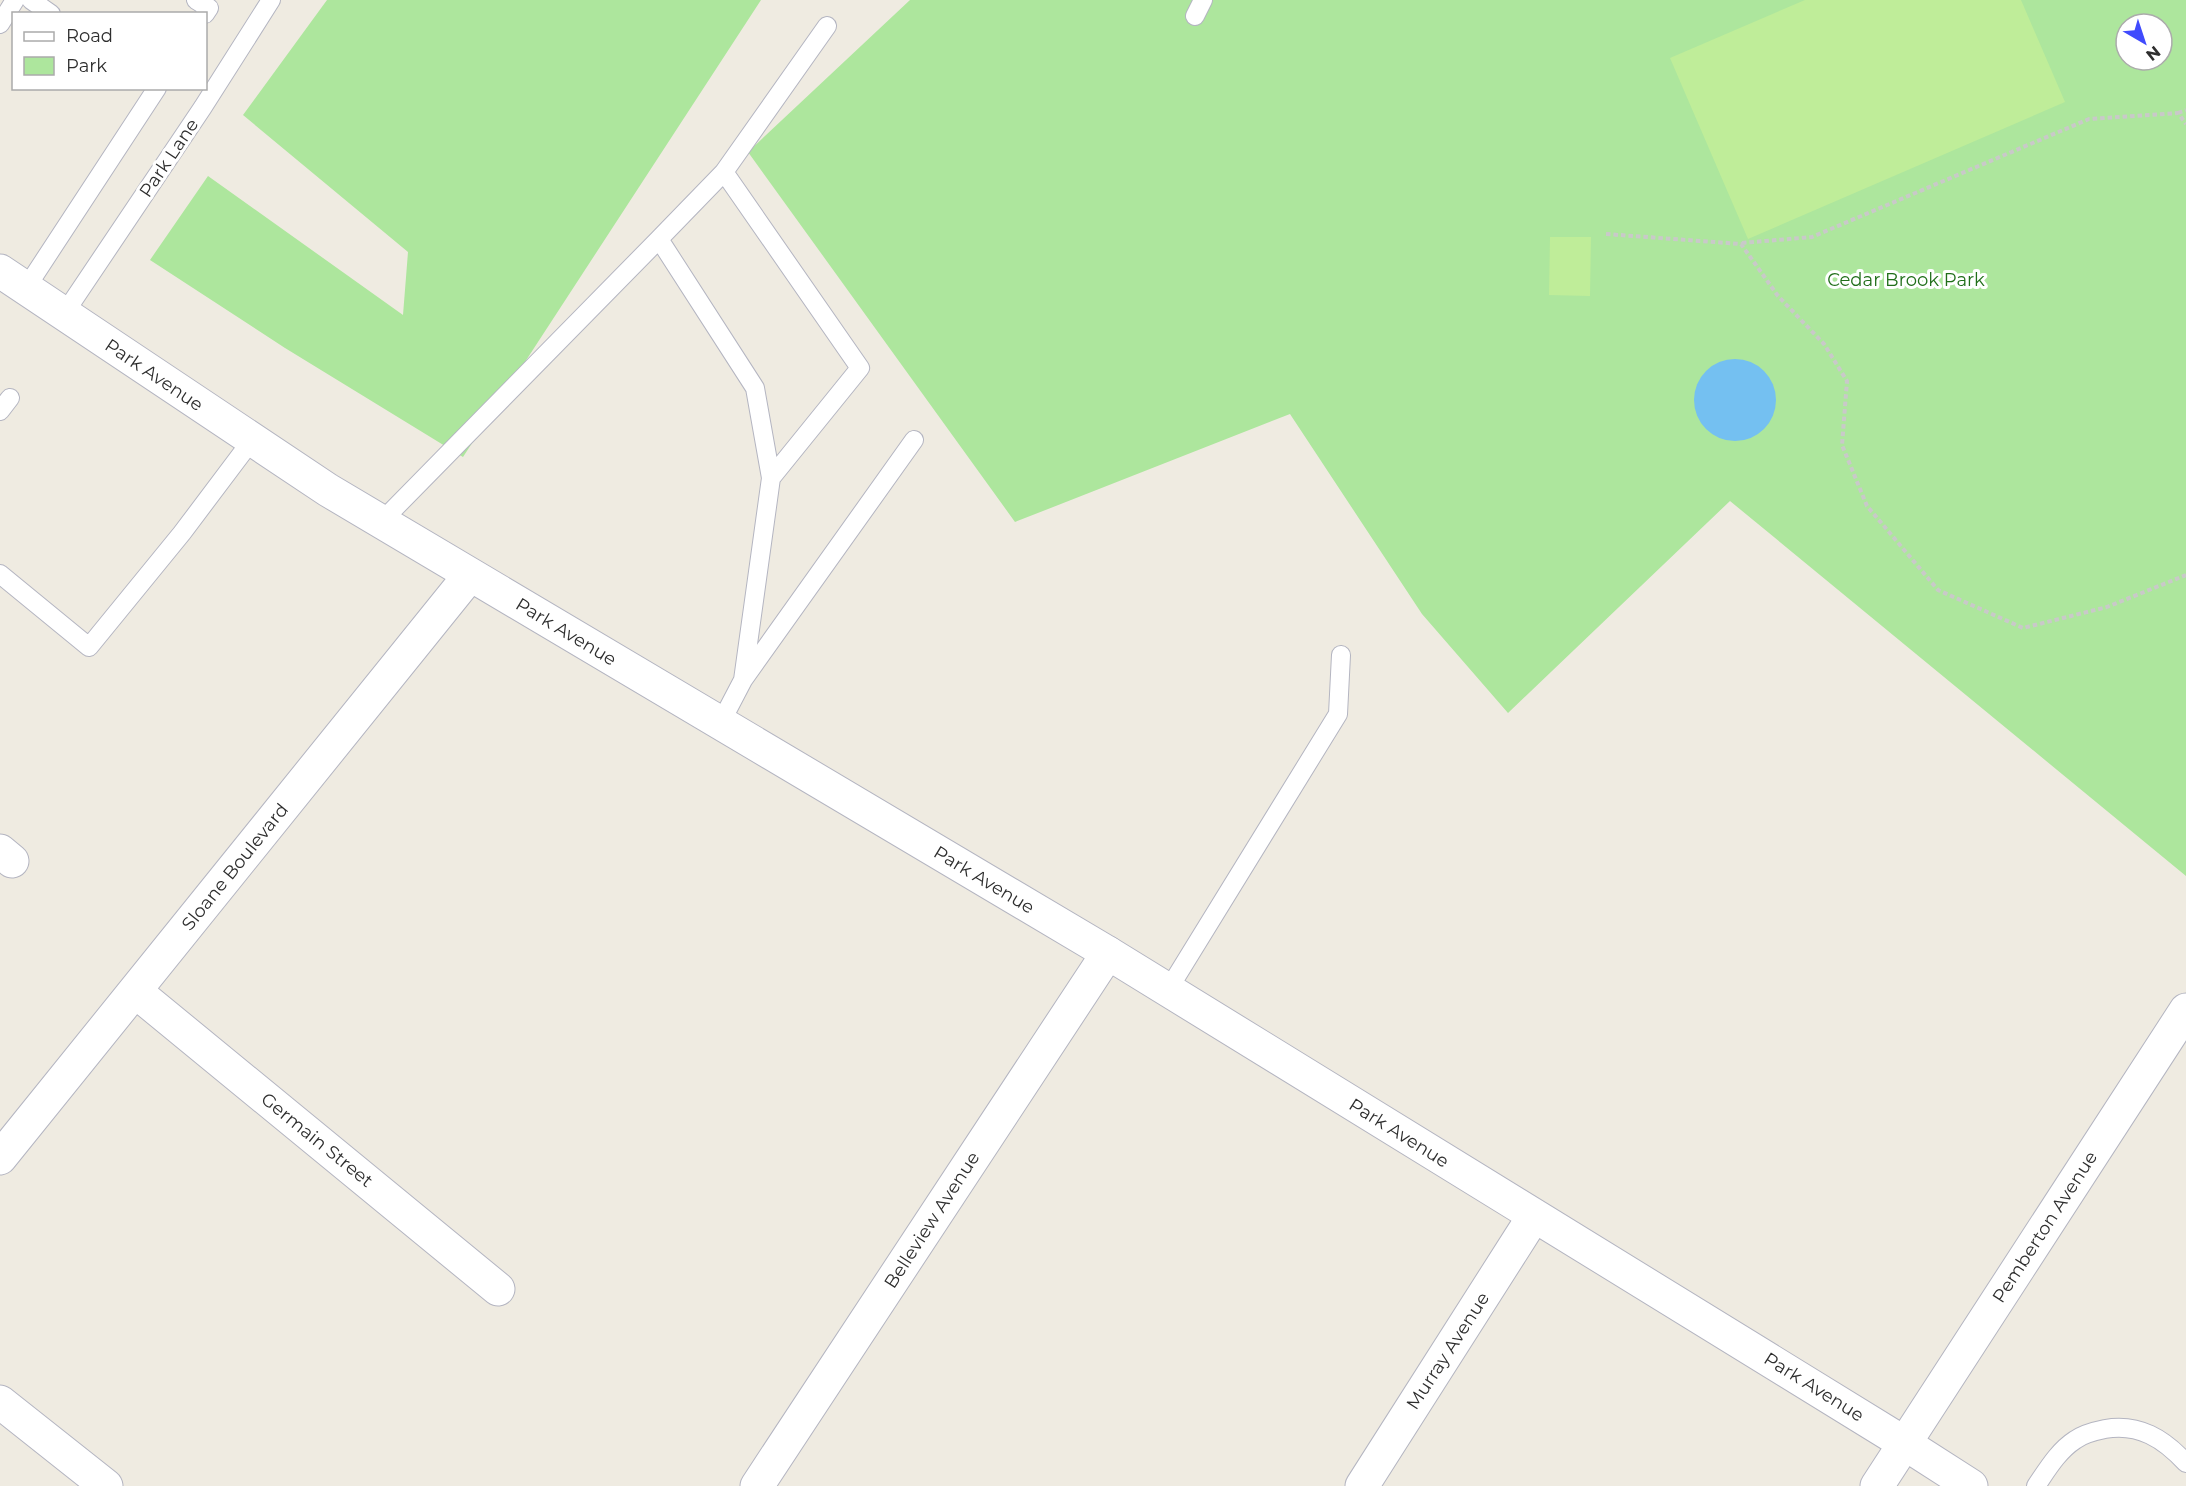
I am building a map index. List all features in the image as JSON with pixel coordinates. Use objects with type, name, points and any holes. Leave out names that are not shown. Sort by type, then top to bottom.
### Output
[{"type":"street","name":"Park Avenue","points":[[13,279],[328,490],[1108,953],[1971,1486]]},
{"type":"street","name":"Sloane Boulevard","points":[[0,1158],[470,575]]},
{"type":"street","name":"Belleview Avenue","points":[[757,1486],[1108,953]]},
{"type":"street","name":"Germain Street","points":[[135,991],[498,1289]]},
{"type":"street","name":"Pemberton Avenue","points":[[1877,1486],[2186,1011]]},
{"type":"street","name":"Murray Avenue","points":[[1362,1486],[1534,1216]]},
{"type":"street","points":[[0,1402],[106,1486]]},
{"type":"lane","points":[[0,24],[15,0]]},
{"type":"lane","points":[[31,0],[48,12]]},
{"type":"lane","points":[[196,0],[208,8],[206,12]]},
{"type":"lane","name":"Park Lane","points":[[64,314],[203,107],[271,0]]},
{"type":"lane","points":[[381,522],[724,171],[827,26]]},
{"type":"lane","points":[[13,279],[155,90]]},
{"type":"lane","points":[[724,171],[860,368],[771,478]]},
{"type":"lane","points":[[658,239],[755,388],[771,478],[743,680]]},
{"type":"lane","points":[[0,574],[89,647],[182,532],[252,440]]},
{"type":"lane","points":[[720,724],[743,680],[914,440]]},
{"type":"lane","points":[[1168,990],[1338,714],[1341,655]]},
{"type":"lane","points":[[2036,1486],[2053,1461],[2075,1440],[2096,1431],[2118,1427],[2136,1429],[2155,1436],[2174,1449],[2186,1463]]},
{"type":"path","points":[[1606,234],[1741,243],[1812,237],[2089,119],[2178,113],[2186,110]]},
{"type":"path","points":[[2178,113],[2186,124]]},
{"type":"path","points":[[1741,243],[1778,296],[1824,344],[1847,381],[1842,445],[1867,506],[1938,590],[2022,628],[2107,607],[2186,575]]},
{"type":"green space","points":[[327,0],[761,0],[463,457],[285,348],[150,260],[208,176],[403,315],[408,252],[243,115]]},
{"type":"green space","name":"Cedar Brook Park","points":[[910,0],[2186,0],[2186,876],[1730,501],[1508,713],[1422,614],[1290,414],[1015,522],[748,152]]},
{"type":"green space","points":[[1805,0],[2021,0],[2065,102],[1748,239],[1670,58]]},
{"type":"green space","points":[[1550,237],[1591,237],[1590,296],[1549,295]]},
{"type":"water","points":[[1727,359],[1743,359],[1758,366],[1769,377],[1776,392],[1773,416],[1764,429],[1743,441],[1727,441],[1712,434],[1701,423],[1694,408],[1694,392],[1701,377],[1712,366]]}]
